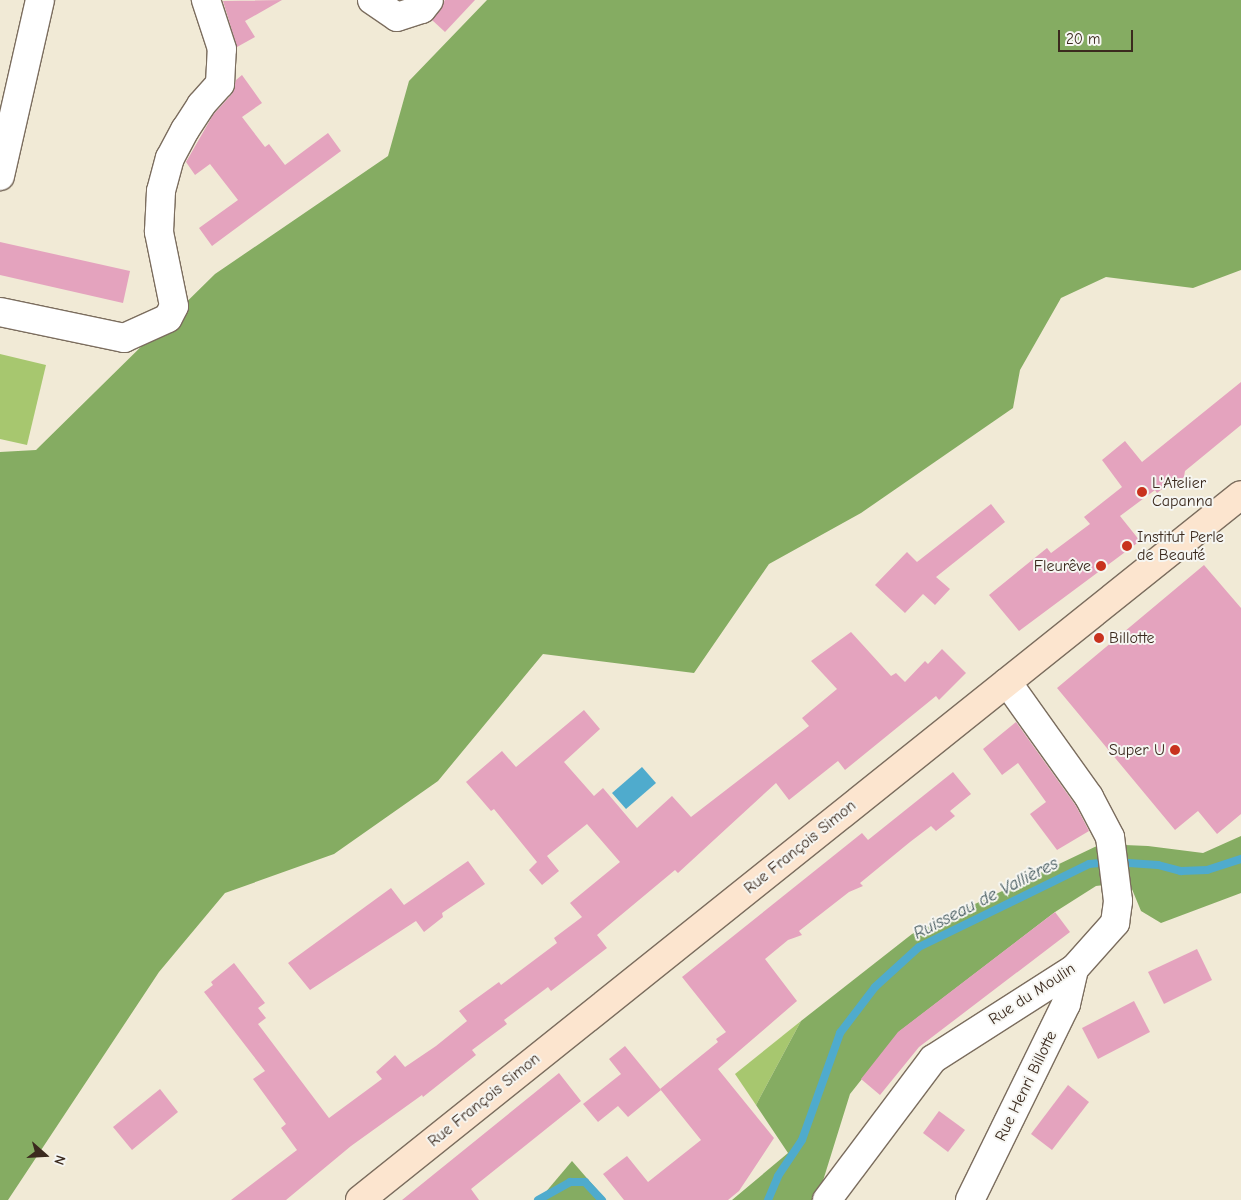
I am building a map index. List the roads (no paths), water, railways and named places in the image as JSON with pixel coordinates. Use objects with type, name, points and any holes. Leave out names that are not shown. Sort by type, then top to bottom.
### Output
[{"type":"main road","name":"Rue François Simon","points":[[360,1200],[1241,495]]},
{"type":"street","points":[[0,176],[40,0]]},
{"type":"street","points":[[0,312],[124,338],[168,318],[174,306],[159,232],[161,191],[170,158],[185,130],[200,105],[220,84],[222,48],[206,0]]},
{"type":"street","points":[[372,0],[397,17],[422,9],[429,0]]},
{"type":"street","name":"Rue du Moulin","points":[[828,1200],[933,1059],[1074,969],[1115,924],[1118,901],[1110,838],[1089,798],[1007,682]]},
{"type":"street","name":"Rue Henri Billotte","points":[[970,1200],[1066,1004],[1074,969]]},
{"type":"water","points":[[642,767],[656,783],[626,809],[612,793]]},
{"type":"waterway","name":"Ruisseau de Vallières","points":[[768,1200],[778,1176],[802,1140],[840,1033],[875,987],[919,947],[1089,864],[1114,862],[1158,865],[1181,871],[1207,870],[1241,859]]},
{"type":"waterway","name":"Ruisseau de Vallières","points":[[538,1200],[570,1182],[585,1182],[602,1200]]},
{"type":"place","name":"L'Atelier Capanna","points":[[1142,492]]},
{"type":"place","name":"Institut Perle de Beauté","points":[[1127,546]]},
{"type":"place","name":"Fleurêve","points":[[1101,566]]},
{"type":"place","name":"Billotte","points":[[1099,638]]},
{"type":"place","name":"Super U","points":[[1175,750]]}]
